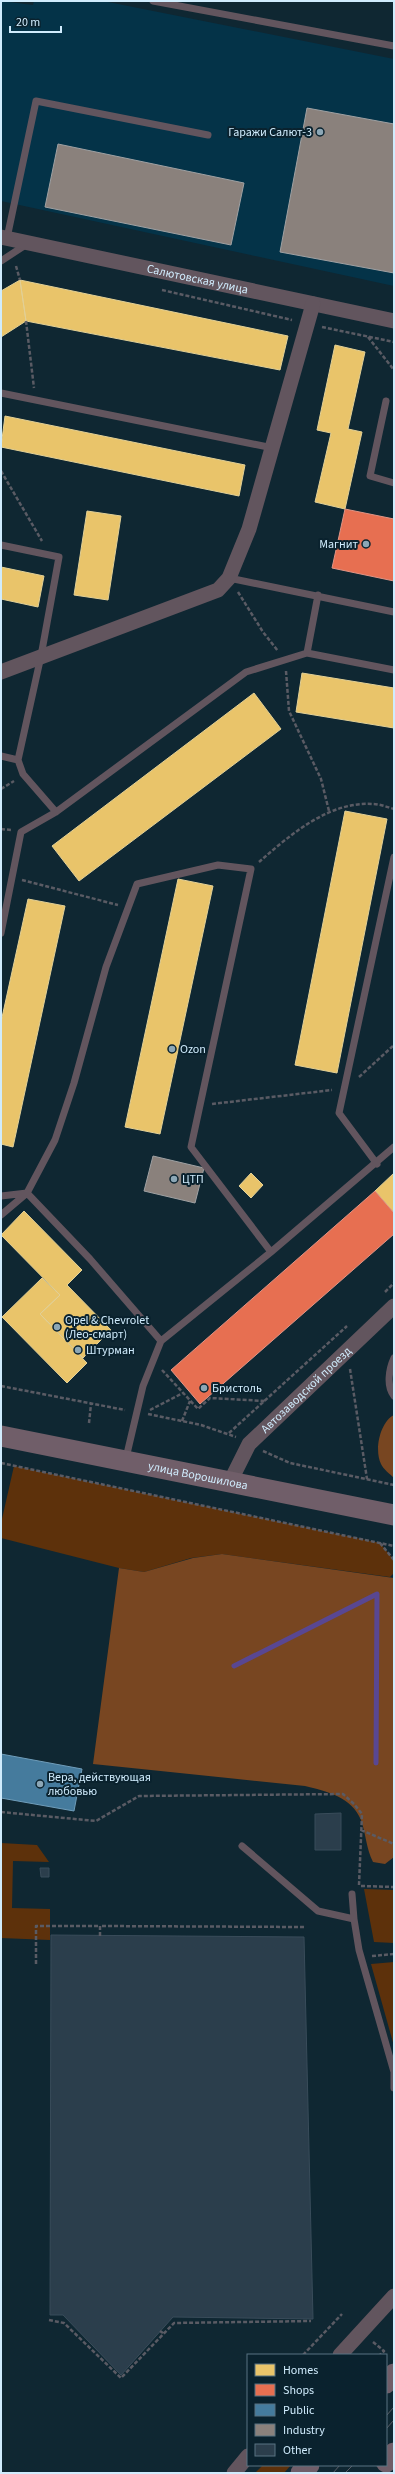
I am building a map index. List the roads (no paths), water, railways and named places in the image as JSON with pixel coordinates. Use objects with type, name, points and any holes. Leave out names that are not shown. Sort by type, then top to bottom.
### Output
[{"type":"main road","name":"улица Ворошилова","points":[[1,1436],[394,1515]]},
{"type":"main road","points":[[387,2382],[394,2374]]},
{"type":"main road","points":[[387,2461],[394,2453]]},
{"type":"street","name":"Салютовская улица","points":[[4,238],[394,321]]},
{"type":"street","points":[[1,672],[218,590],[229,578],[249,529],[313,304]]},
{"type":"street","name":"Автозаводской проезд","points":[[230,1482],[249,1444],[394,1306]]},
{"type":"street","points":[[341,2354],[394,2296]]},
{"type":"street","points":[[234,2473],[247,2457]]},
{"type":"lane","points":[[153,1],[394,46]]},
{"type":"lane","points":[[4,238],[36,101],[208,135]]},
{"type":"lane","points":[[1,261],[29,243]]},
{"type":"lane","points":[[1,393],[273,448]]},
{"type":"lane","points":[[386,401],[370,476],[394,483]]},
{"type":"lane","points":[[1,545],[59,558],[41,656],[18,760],[23,774],[56,812]]},
{"type":"lane","points":[[229,578],[318,595],[394,612]]},
{"type":"lane","points":[[307,653],[318,595]]},
{"type":"lane","points":[[1,932],[21,832],[56,812],[246,672],[307,653],[394,670]]},
{"type":"lane","points":[[1,756],[18,760]]},
{"type":"lane","points":[[377,1164],[338,1113],[345,1089],[394,857]]},
{"type":"lane","points":[[1,1216],[27,1193],[57,1133],[74,1083],[106,967],[127,907],[137,884],[218,865],[251,869],[191,1147],[271,1252]]},
{"type":"lane","points":[[126,1461],[137,1412],[161,1341],[377,1164],[394,1147]]},
{"type":"lane","points":[[1,1196],[27,1193]]},
{"type":"lane","points":[[27,1193],[90,1259],[161,1341]]},
{"type":"lane","points":[[394,1358],[390,1372],[390,1390],[394,1396]]},
{"type":"lane","points":[[242,1846],[318,1911],[354,1918]]},
{"type":"lane","points":[[352,1894],[354,1918],[361,1957],[394,2072],[394,2088]]},
{"type":"waterway","points":[[234,1666],[377,1594],[376,1763]]},
{"type":"tram line","points":[[387,2415],[394,2407]]},
{"type":"tram line","points":[[387,2428],[394,2420]]},
{"type":"tram line","points":[[333,2473],[339,2466]]},
{"type":"tram line","points":[[345,2473],[352,2466]]},
{"type":"place","name":"Гаражи Салют-3","points":[[320,132]]},
{"type":"place","name":"Магнит","points":[[366,544]]},
{"type":"place","name":"Ozon","points":[[172,1049]]},
{"type":"place","name":"ЦТП","points":[[174,1179]]},
{"type":"place","name":"Opel & Chevrolet (Лео-смарт)","points":[[57,1327]]},
{"type":"place","name":"Штурман","points":[[78,1350]]},
{"type":"place","name":"Бристоль","points":[[204,1388]]},
{"type":"place","name":"Вера, действующая любовью","points":[[40,1784]]}]
